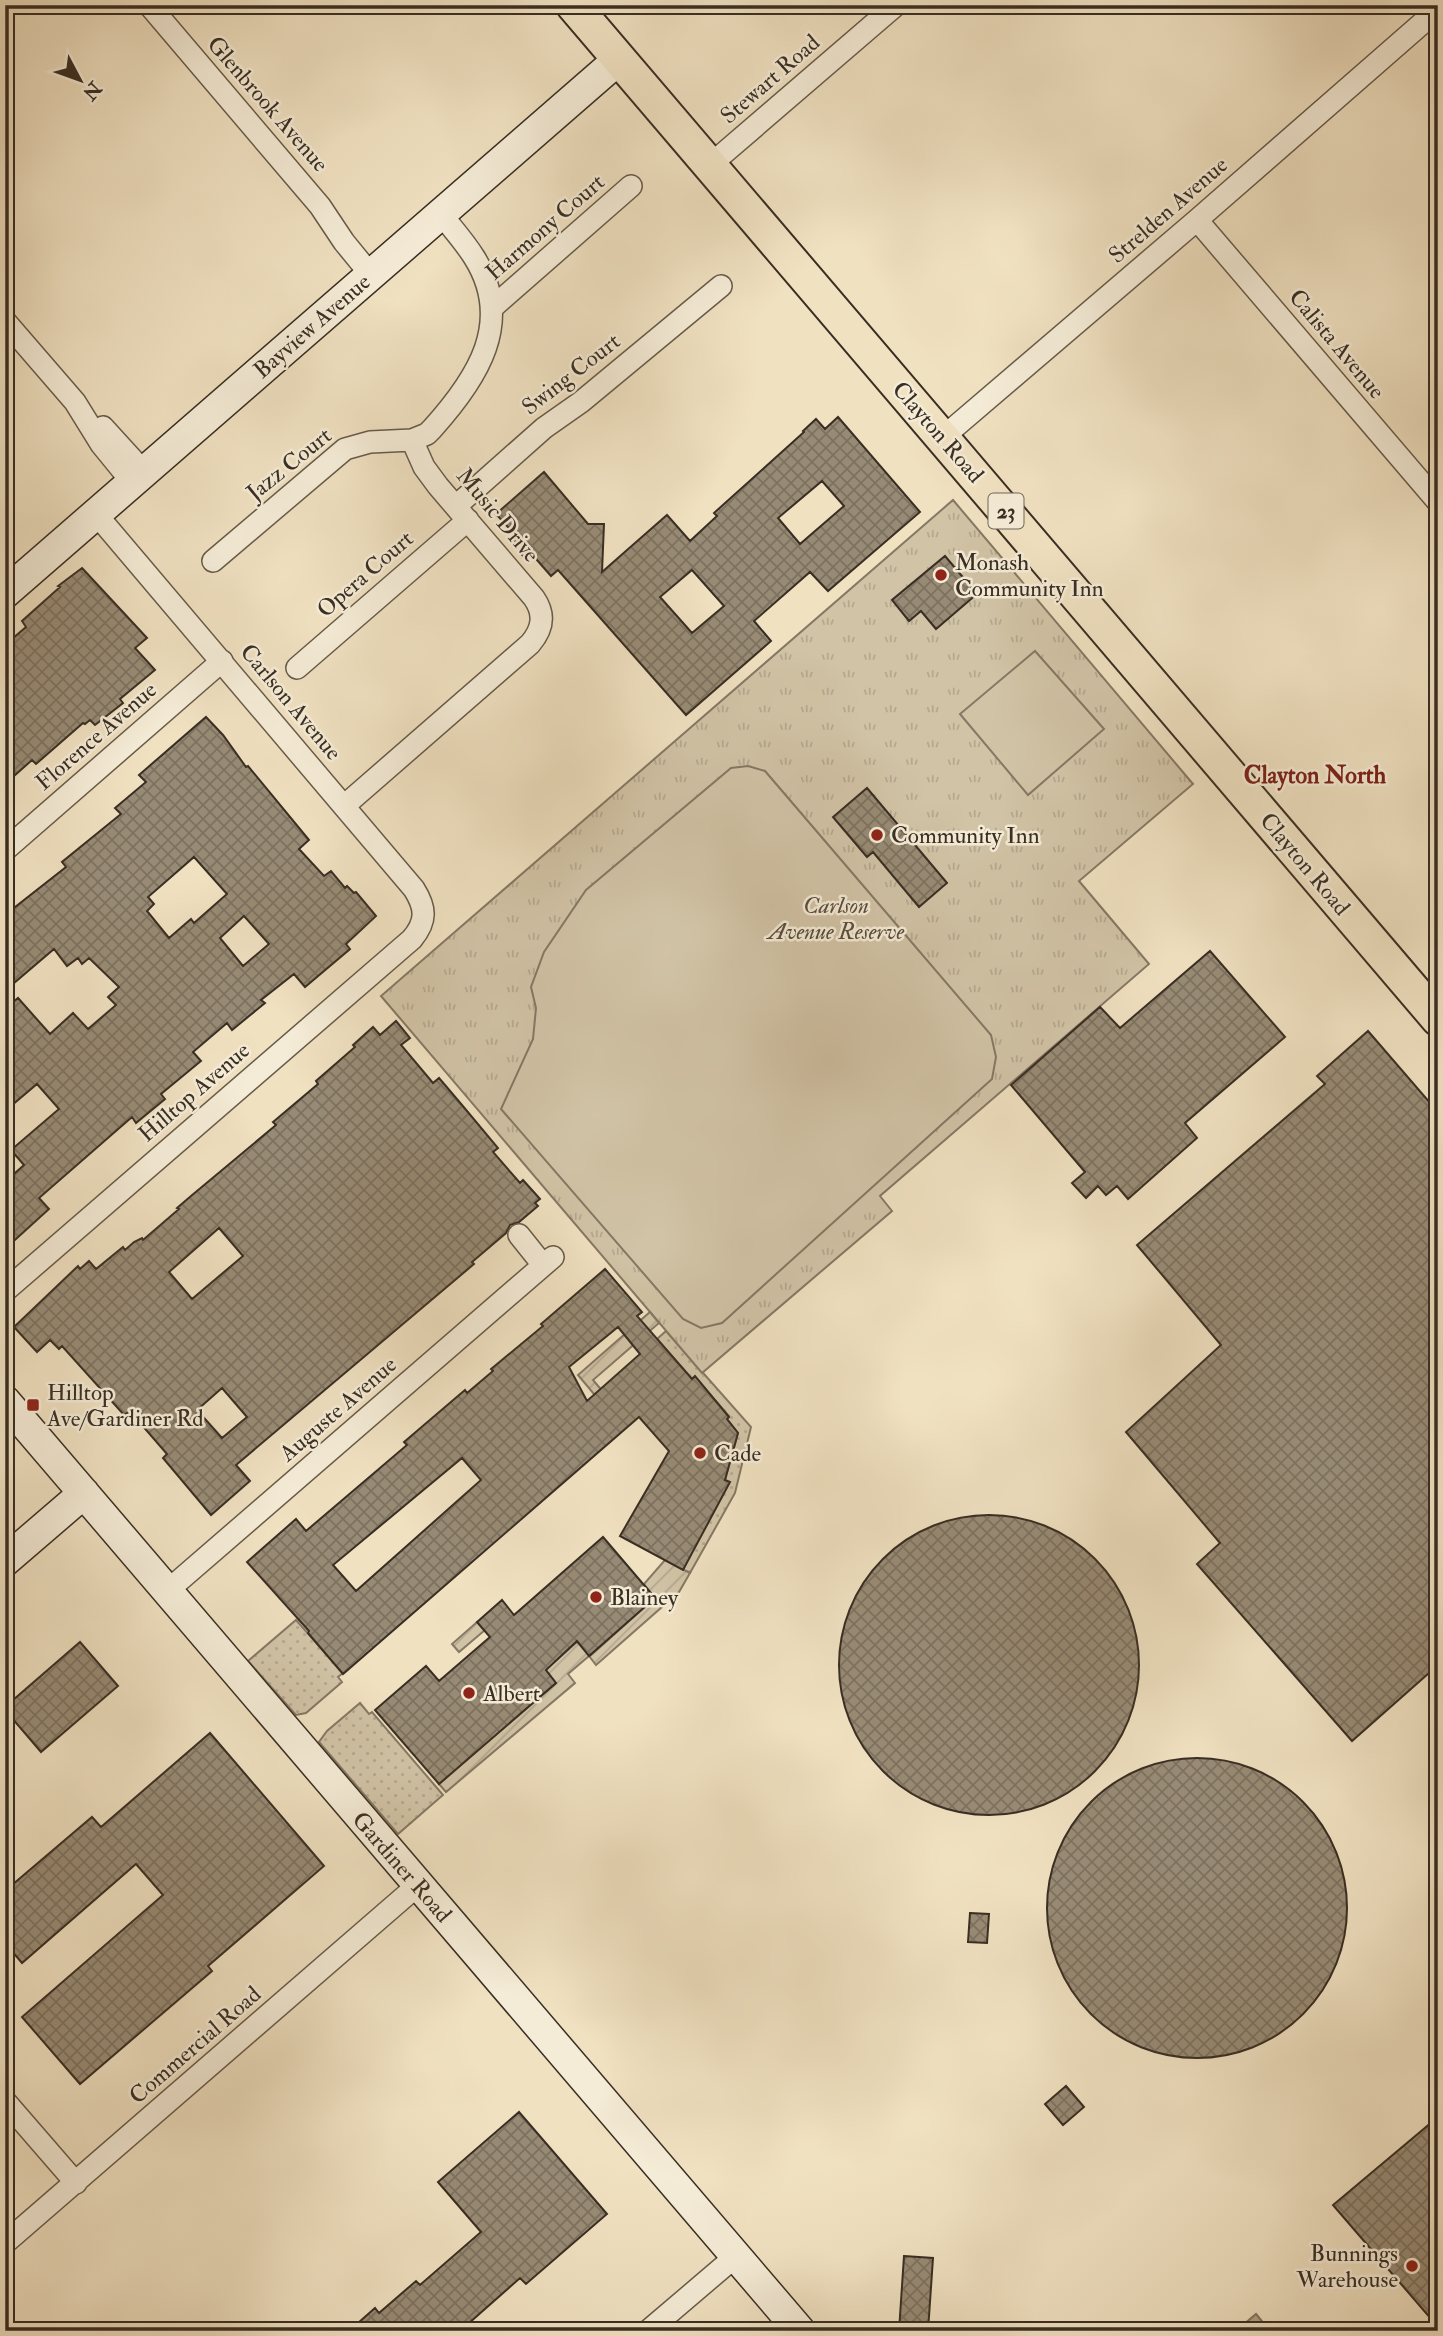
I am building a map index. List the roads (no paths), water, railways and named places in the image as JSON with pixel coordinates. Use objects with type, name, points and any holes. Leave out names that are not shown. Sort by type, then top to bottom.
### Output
[{"type":"main road","name":"Clayton Road","points":[[573,5],[1438,1019]]},
{"type":"street","name":"Glenbrook Avenue","points":[[149,5],[320,205],[352,233],[376,271]]},
{"type":"street","name":"Stewart Road","points":[[710,165],[896,5]]},
{"type":"street","name":"Strelden Avenue","points":[[942,438],[1429,17]]},
{"type":"street","name":"Bayview Avenue","points":[[5,593],[619,59]]},
{"type":"street","name":"Harmony Court","points":[[493,307],[631,186]]},
{"type":"street","points":[[412,440],[427,434],[458,400],[470,382],[490,331],[493,307],[484,275],[474,257],[441,214]]},
{"type":"street","name":"Calista Avenue","points":[[1197,220],[1438,502]]},
{"type":"street","name":"Swing Court","points":[[462,513],[544,428],[582,402],[721,286]]},
{"type":"street","points":[[5,321],[75,402],[111,433],[138,477]]},
{"type":"street","name":"Music Drive","points":[[344,806],[530,644],[540,630],[542,621],[539,606],[424,467],[412,440]]},
{"type":"street","name":"Jazz Court","points":[[213,561],[345,449],[370,442],[412,440]]},
{"type":"street","name":"Carlson Avenue","points":[[96,513],[414,889],[421,900],[425,915],[417,933]]},
{"type":"street","name":"Opera Court","points":[[297,668],[462,513]]},
{"type":"street","name":"Florence Avenue","points":[[5,850],[222,661]]},
{"type":"street","name":"Hilltop Avenue","points":[[5,1291],[417,933]]},
{"type":"street","name":"Auguste Avenue","points":[[166,1592],[548,1261],[519,1235]]},
{"type":"street","name":"Gardiner Road","points":[[5,1401],[800,2331]]},
{"type":"street","points":[[5,1561],[84,1493]]},
{"type":"street","name":"Commercial Road","points":[[5,2243],[418,1885]]},
{"type":"street","points":[[5,2101],[76,2183]]},
{"type":"street","points":[[648,2331],[736,2256]]},
{"type":"place","name":"Monash Community Inn","points":[[941,575]]},
{"type":"place","name":"Community Inn","points":[[877,835]]},
{"type":"place","name":"Hilltop Ave/Gardiner Rd","points":[[33,1405]]},
{"type":"place","name":"Cade","points":[[700,1453]]},
{"type":"place","name":"Blainey","points":[[596,1597]]},
{"type":"place","name":"Albert","points":[[469,1693]]},
{"type":"place","name":"Bunnings Warehouse","points":[[1412,2266]]},
{"type":"district","name":"Clayton North","points":[[1315,775]]},
{"type":"park label","name":"Carlson Avenue Reserve","points":[[836,918]]}]
